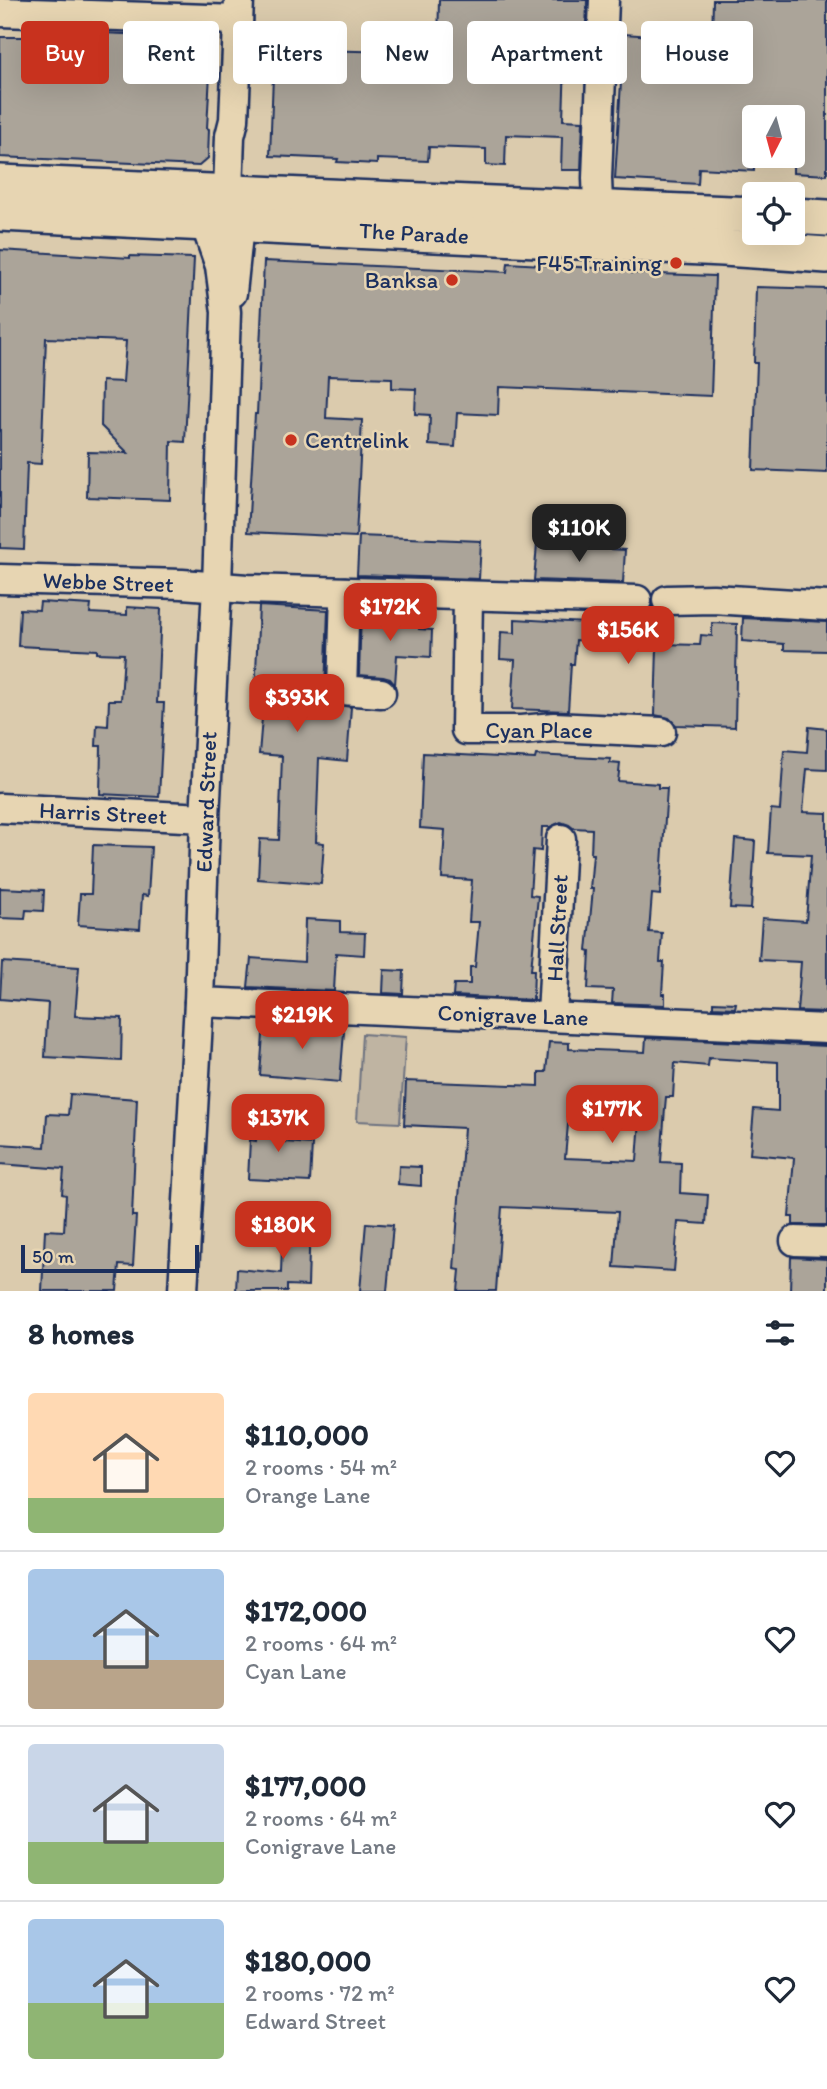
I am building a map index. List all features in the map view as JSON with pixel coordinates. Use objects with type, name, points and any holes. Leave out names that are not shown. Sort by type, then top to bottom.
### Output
[{"type":"main road","name":"The Parade","points":[[0,183],[742,214]]},
{"type":"main road","points":[[239,225],[244,193]]},
{"type":"main road","name":"The Parade","points":[[0,213],[827,255]]},
{"type":"main road","points":[[805,217],[827,218]]},
{"type":"street","points":[[599,243],[597,178],[604,0]]},
{"type":"street","points":[[0,12],[239,10],[234,120],[230,136],[244,193]]},
{"type":"street","name":"Edward Street","points":[[183,1291],[199,1002],[226,312],[220,266],[205,223]]},
{"type":"street","name":"Edward Street","points":[[226,312],[234,289],[239,225]]},
{"type":"street","name":"Webbe Street","points":[[0,579],[638,600]]},
{"type":"street","points":[[345,592],[342,690],[380,692]]},
{"type":"street","name":"Cyan Place","points":[[468,596],[467,730],[554,727],[661,732]]},
{"type":"street","points":[[667,600],[713,599],[827,606]]},
{"type":"street","name":"Harris Street","points":[[0,808],[205,818]]},
{"type":"street","name":"Hall Street","points":[[552,1016],[561,839]]},
{"type":"street","name":"Conigrave Lane","points":[[199,1002],[827,1029]]},
{"type":"street","points":[[795,1241],[827,1242]]},
{"type":"shaded area","points":[[362,1034],[406,1037],[400,1123],[357,1121]]},
{"type":"building","points":[[439,0],[587,0],[586,21],[467,21],[467,84],[564,84],[563,120],[583,121],[581,170],[561,170],[562,137],[506,135],[505,166],[486,165],[486,149],[429,147],[428,161],[377,159],[377,164],[270,156],[273,84],[347,84],[347,51],[361,51],[361,84],[453,84],[453,21],[439,21]]},
{"type":"building","points":[[713,0],[827,0],[827,175],[793,173],[793,168],[805,168],[805,105],[742,105],[742,168],[754,168],[754,171],[699,168],[698,184],[615,179],[621,84],[627,84],[627,34],[641,35],[641,84],[753,84],[753,21],[712,21]]},
{"type":"building","points":[[109,33],[123,34],[123,84],[209,84],[208,158],[199,166],[0,157],[0,37],[21,37],[21,84],[109,84]]},
{"type":"building","points":[[0,250],[130,258],[194,258],[185,442],[171,441],[170,500],[87,497],[88,452],[128,453],[101,426],[102,381],[123,382],[126,341],[46,338],[41,464],[27,463],[24,549],[0,548]]},
{"type":"building","points":[[264,261],[507,272],[508,263],[631,270],[631,273],[715,276],[711,396],[499,387],[498,415],[457,413],[455,447],[429,445],[430,415],[415,414],[416,389],[392,388],[392,378],[328,376],[326,418],[362,420],[356,537],[248,532]]},
{"type":"building","points":[[756,287],[827,289],[827,473],[753,470],[757,363],[754,363]]},
{"type":"building","points":[[359,536],[481,541],[479,579],[357,575]]},
{"type":"building","points":[[537,544],[625,550],[623,583],[534,580]]},
{"type":"building","points":[[40,602],[91,605],[90,613],[127,615],[127,607],[161,609],[157,703],[164,703],[159,797],[100,794],[101,746],[96,746],[97,725],[108,726],[109,700],[121,700],[124,654],[18,646],[20,609],[39,610]]},
{"type":"building","points":[[259,606],[328,610],[325,690],[333,704],[351,707],[347,761],[319,758],[316,842],[324,843],[321,884],[258,879],[260,839],[279,840],[282,756],[259,754],[264,694],[255,693]]},
{"type":"building","points":[[652,606],[662,616],[660,644],[700,645],[701,635],[712,636],[712,623],[737,624],[735,727],[676,725],[669,718],[655,715],[657,647],[576,640],[574,664],[571,664],[568,711],[512,709],[515,660],[500,659],[501,632],[515,633],[515,619],[604,624],[604,616],[637,617],[645,614]]},
{"type":"building","points":[[361,612],[420,616],[419,629],[432,630],[431,657],[397,655],[395,685],[390,679],[383,677],[359,675]]},
{"type":"building","points":[[743,618],[827,622],[827,651],[784,650],[784,644],[742,641]]},
{"type":"building","points":[[809,727],[827,729],[827,770],[807,769],[803,812],[827,813],[827,1012],[797,1011],[801,962],[759,960],[762,918],[806,921],[811,855],[768,853],[771,809],[780,810],[784,750],[807,752]]},
{"type":"building","points":[[423,753],[535,759],[536,755],[611,759],[610,763],[620,764],[618,781],[658,784],[658,788],[667,788],[660,895],[652,894],[649,932],[662,933],[660,962],[664,962],[662,994],[665,994],[665,1005],[612,1003],[613,990],[588,989],[590,952],[587,951],[593,889],[590,889],[592,829],[573,828],[561,822],[542,827],[541,851],[533,850],[530,895],[538,896],[531,970],[534,970],[533,1000],[453,996],[454,984],[470,984],[470,967],[475,967],[479,922],[469,922],[472,880],[442,878],[445,830],[420,828]]},
{"type":"building","points":[[735,839],[755,841],[751,909],[730,908]]},
{"type":"building","points":[[93,845],[151,847],[148,896],[142,895],[140,929],[78,925],[80,894],[91,894]]},
{"type":"building","points":[[0,888],[44,890],[43,911],[26,910],[25,919],[0,918]]},
{"type":"building","points":[[305,919],[340,921],[340,932],[365,933],[364,955],[336,953],[334,991],[248,987],[251,958],[304,962]]},
{"type":"building","points":[[2,962],[79,967],[75,1016],[122,1018],[121,1061],[45,1057],[48,1003],[0,999]]},
{"type":"building","points":[[384,970],[404,971],[403,994],[383,993]]},
{"type":"building","points":[[713,1002],[736,1003],[735,1008],[713,1007]]},
{"type":"building","points":[[264,1021],[331,1024],[330,1031],[344,1032],[340,1082],[260,1075]]},
{"type":"building","points":[[646,1038],[827,1046],[827,1225],[793,1225],[793,1217],[789,1217],[794,1158],[750,1154],[754,1109],[778,1111],[778,1062],[709,1058],[708,1066],[675,1063],[673,1097],[666,1097],[661,1162],[681,1163],[680,1193],[708,1195],[706,1224],[678,1222],[674,1271],[614,1267],[618,1212],[502,1207],[496,1291],[458,1291],[460,1270],[454,1269],[464,1128],[404,1125],[406,1081],[539,1086],[539,1072],[546,1072],[549,1042],[569,1043],[569,1049],[645,1052]],"holes":[[[570,1102],[641,1105],[637,1161],[565,1158]]]},
{"type":"building","points":[[70,1094],[137,1099],[132,1216],[136,1216],[133,1266],[119,1265],[117,1291],[42,1291],[45,1230],[64,1231],[64,1169],[0,1164],[0,1144],[45,1147],[47,1114],[68,1115]]},
{"type":"building","points":[[258,1115],[287,1117],[285,1142],[312,1144],[310,1182],[248,1179],[250,1140],[256,1141]]},
{"type":"building","points":[[399,1166],[421,1167],[421,1186],[398,1184]]},
{"type":"building","points":[[283,1217],[310,1218],[308,1286],[287,1285],[287,1291],[236,1291],[237,1269],[281,1273]]},
{"type":"building","points":[[366,1223],[393,1225],[387,1291],[360,1291]]},
{"type":"building","points":[[791,1257],[827,1259],[827,1291],[790,1291]]},
{"type":"place","name":"F45 Training","points":[[676,263]]},
{"type":"place","name":"Banksa","points":[[452,280]]},
{"type":"place","name":"Centrelink","points":[[291,440]]}]
